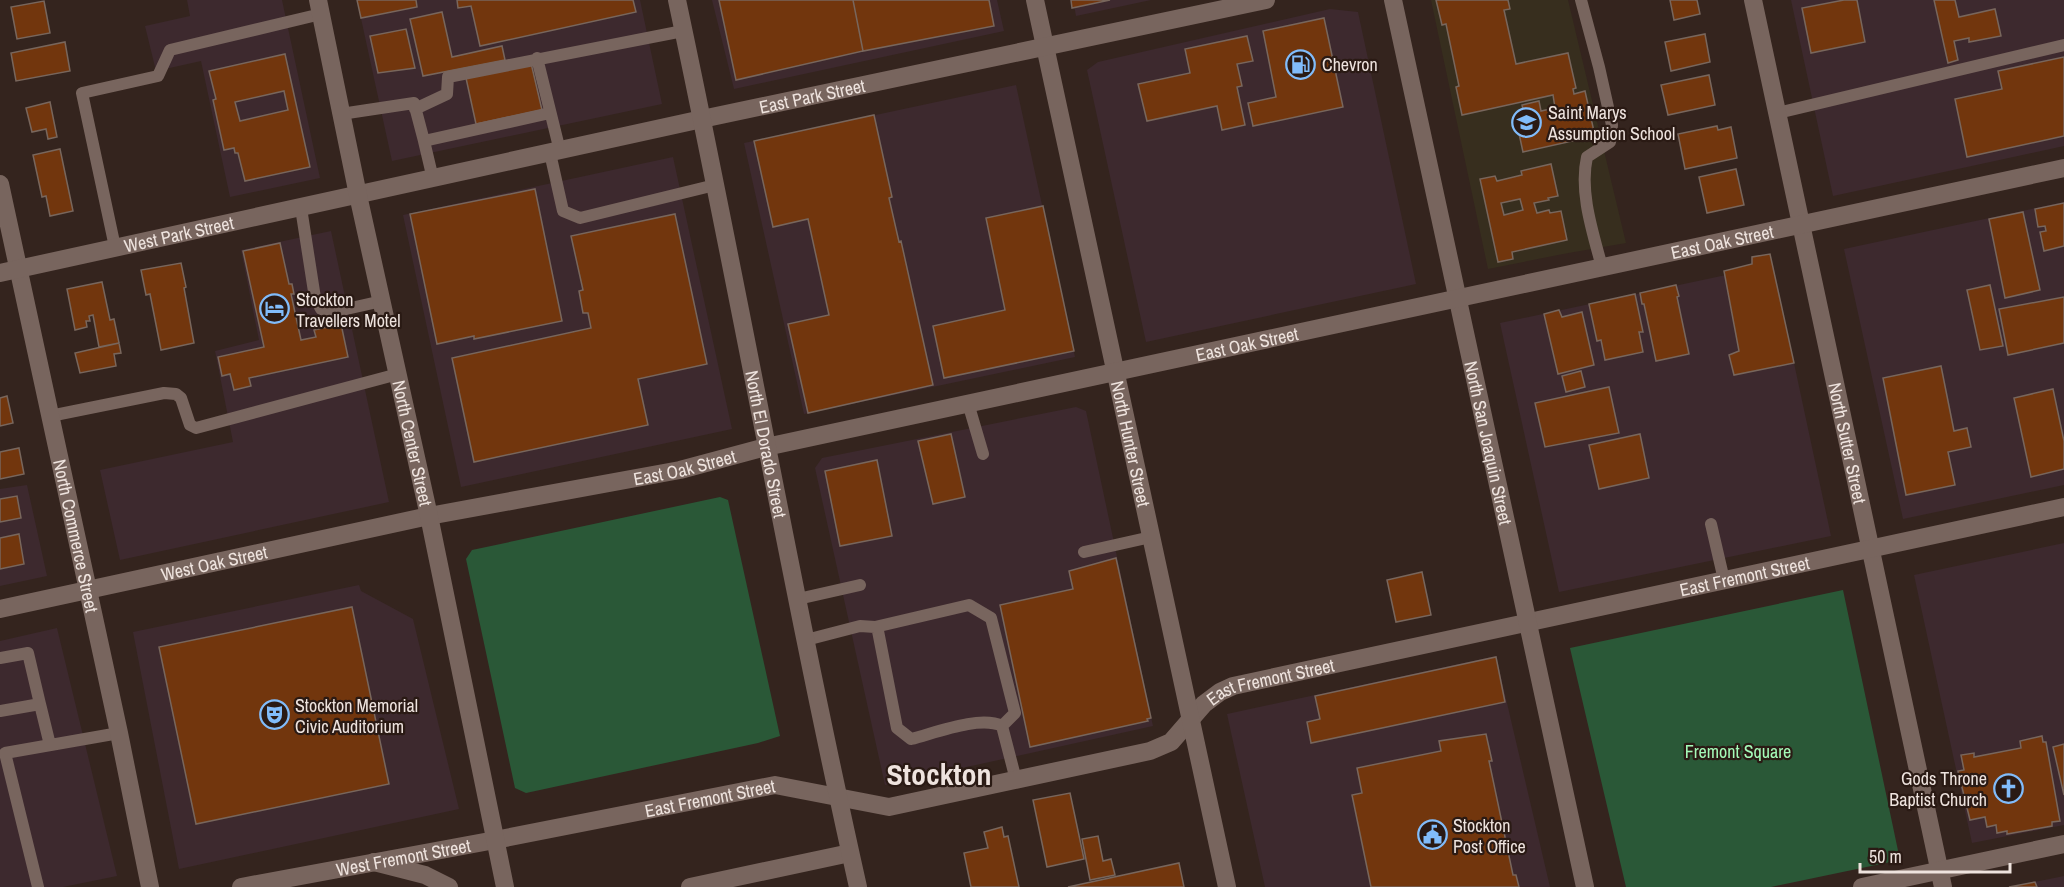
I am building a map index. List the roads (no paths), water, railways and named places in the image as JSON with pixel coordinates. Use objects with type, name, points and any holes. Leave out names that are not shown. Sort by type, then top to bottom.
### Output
[{"type":"street","name":"North El Dorado Street","points":[[676,0],[858,887]]},
{"type":"street","name":"North Hunter Street","points":[[1035,0],[1227,887]]},
{"type":"street","name":"East Park Street","points":[[358,195],[702,119],[1266,0]]},
{"type":"street","name":"North San Joaquin Street","points":[[1393,0],[1585,887]]},
{"type":"street","name":"North Sutter Street","points":[[1753,0],[1941,879]]},
{"type":"street","name":"North Center Street","points":[[319,7],[429,516],[505,887]]},
{"type":"street","name":"East Oak Street","points":[[429,516],[680,470],[766,447],[2064,168]]},
{"type":"street","name":"North Commerce Street","points":[[0,184],[119,733],[150,887]]},
{"type":"street","name":"West Park Street","points":[[0,273],[358,195]]},
{"type":"street","name":"East Fremont Street","points":[[495,840],[775,785],[889,807],[1017,780],[1150,751],[1171,742],[1190,718],[1212,698],[1233,686],[2064,507]]},
{"type":"street","name":"West Oak Street","points":[[0,609],[87,592],[429,516]]},
{"type":"street","name":"West Fremont Street","points":[[242,887],[495,840]]},
{"type":"street","points":[[1862,887],[1941,879],[2064,844]]},
{"type":"street","points":[[690,887],[850,853]]},
{"type":"street","points":[[374,862],[425,875],[449,887]]},
{"type":"lane","points":[[1581,0],[1612,125],[1610,142],[1587,157],[1583,175],[1602,267]]},
{"type":"lane","points":[[115,247],[82,93],[158,76],[170,50],[319,7]]},
{"type":"lane","points":[[341,114],[415,106],[447,94],[448,77],[683,31]]},
{"type":"lane","points":[[1778,113],[2064,45]]},
{"type":"lane","points":[[537,58],[550,113],[564,211],[579,218],[715,185]]},
{"type":"lane","points":[[415,106],[433,178]]},
{"type":"lane","points":[[424,141],[550,113]]},
{"type":"lane","points":[[301,208],[315,298],[321,309],[333,312],[382,301]]},
{"type":"lane","points":[[50,416],[164,393],[176,394],[181,398],[190,425],[196,428],[398,374]]},
{"type":"lane","points":[[968,403],[983,454]]},
{"type":"lane","points":[[1711,524],[1724,580]]},
{"type":"lane","points":[[1084,552],[1151,537]]},
{"type":"lane","points":[[798,599],[860,585]]},
{"type":"lane","points":[[806,640],[860,626],[874,627],[969,605],[991,618],[1015,713],[1002,726]]},
{"type":"lane","points":[[874,627],[878,631],[897,728],[911,739],[981,722],[995,722],[1002,726],[1017,780]]},
{"type":"lane","points":[[0,658],[28,653],[50,745]]},
{"type":"lane","points":[[0,711],[40,704]]},
{"type":"lane","points":[[38,887],[5,753],[119,733]]},
{"type":"place","name":"Chevron","points":[[1301,64]]},
{"type":"place","name":"Saint Marys Assumption School","points":[[1527,122]]},
{"type":"place","name":"Stockton Travellers Motel","points":[[275,309]]},
{"type":"place","name":"Stockton Memorial Civic Auditorium","points":[[274,715]]},
{"type":"place","name":"Gods Throne Baptist Church","points":[[2008,788]]},
{"type":"place","name":"Stockton Post Office","points":[[1432,835]]},
{"type":"district","name":"Stockton","points":[[939,774]]},
{"type":"park label","name":"Fremont Square","points":[[1738,751]]}]
